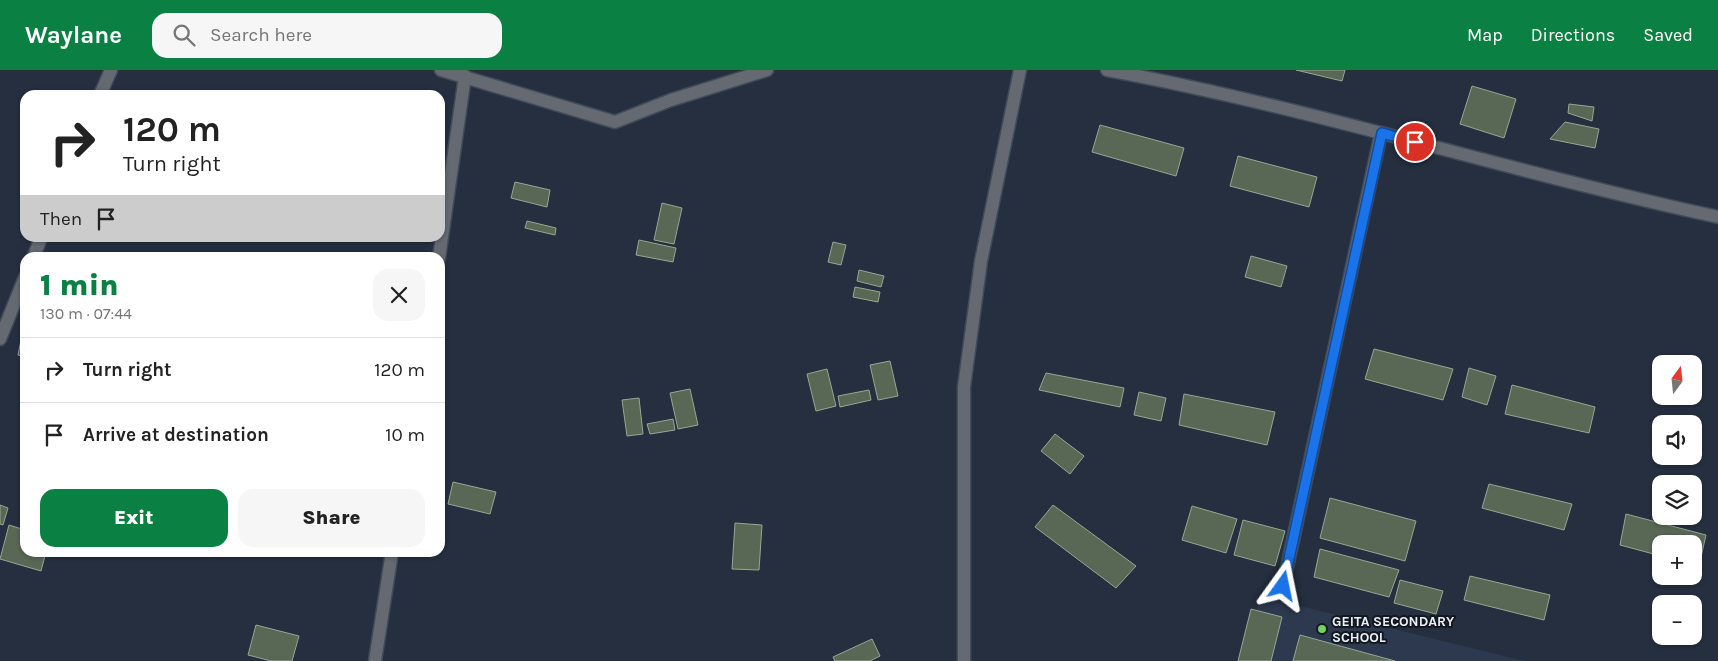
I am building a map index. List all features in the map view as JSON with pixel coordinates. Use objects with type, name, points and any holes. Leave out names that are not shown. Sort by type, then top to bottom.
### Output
[{"type":"street","points":[[102,90],[111,70]]},
{"type":"street","points":[[441,70],[615,122],[671,100],[767,70]]},
{"type":"street","points":[[964,661],[964,387],[981,261],[1020,70]]},
{"type":"street","points":[[1107,70],[1382,133],[1482,160],[1718,217]]},
{"type":"street","points":[[445,223],[466,76]]},
{"type":"street","points":[[1283,586],[1382,133]]},
{"type":"street","points":[[0,339],[20,289]]},
{"type":"street","points":[[375,661],[391,557]]},
{"type":"shaded area","name":"GEITA SECONDARY SCHOOL","points":[[1260,596],[1524,661],[1244,661]]},
{"type":"building","points":[[1296,70],[1345,70],[1342,81]]},
{"type":"building","points":[[1472,86],[1516,99],[1504,138],[1460,124]]},
{"type":"building","points":[[1569,104],[1594,107],[1592,121],[1568,113]]},
{"type":"building","points":[[1565,122],[1599,129],[1595,148],[1550,139]]},
{"type":"building","points":[[1100,125],[1184,148],[1176,176],[1092,152]]},
{"type":"building","points":[[1238,156],[1317,177],[1309,207],[1230,186]]},
{"type":"building","points":[[515,182],[550,190],[547,207],[511,198]]},
{"type":"building","points":[[662,203],[682,208],[674,244],[654,240]]},
{"type":"building","points":[[527,221],[556,228],[555,235],[525,228]]},
{"type":"building","points":[[639,240],[676,248],[673,262],[636,255]]},
{"type":"building","points":[[833,242],[846,245],[841,265],[828,262]]},
{"type":"building","points":[[1251,256],[1287,266],[1281,287],[1245,277]]},
{"type":"building","points":[[859,270],[884,276],[881,287],[857,281]]},
{"type":"building","points":[[855,287],[880,292],[878,302],[853,297]]},
{"type":"building","points":[[1374,349],[1453,369],[1443,400],[1365,379]]},
{"type":"building","points":[[890,361],[898,396],[878,400],[870,365]]},
{"type":"building","points":[[1469,368],[1496,376],[1487,405],[1462,397]]},
{"type":"building","points":[[827,369],[836,406],[816,411],[807,374]]},
{"type":"building","points":[[1046,373],[1124,388],[1120,407],[1039,390]]},
{"type":"building","points":[[1512,385],[1595,407],[1589,433],[1505,414]]},
{"type":"building","points":[[690,389],[698,425],[678,429],[670,393]]},
{"type":"building","points":[[869,390],[871,400],[840,407],[838,396]]},
{"type":"building","points":[[1139,392],[1166,398],[1161,421],[1134,415]]},
{"type":"building","points":[[1184,394],[1275,412],[1267,445],[1179,425]]},
{"type":"building","points":[[639,398],[643,434],[627,436],[622,400]]},
{"type":"building","points":[[673,419],[675,430],[650,434],[647,424]]},
{"type":"building","points":[[1055,434],[1084,456],[1070,474],[1041,451]]},
{"type":"building","points":[[453,482],[496,492],[490,514],[448,504]]},
{"type":"building","points":[[1489,484],[1572,504],[1564,530],[1482,508]]},
{"type":"building","points":[[1330,498],[1416,521],[1405,561],[1320,538]]},
{"type":"building","points":[[0,505],[8,508],[3,525],[0,524]]},
{"type":"building","points":[[1053,505],[1136,566],[1116,588],[1035,527]]},
{"type":"building","points":[[1192,506],[1237,519],[1226,553],[1182,540]]},
{"type":"building","points":[[1626,514],[1652,521],[1652,525],[1668,525],[1706,535],[1702,553],[1702,535],[1652,535],[1652,554],[1620,545]]},
{"type":"building","points":[[1243,520],[1285,531],[1275,566],[1234,555]]},
{"type":"building","points":[[735,523],[762,525],[759,570],[732,569]]},
{"type":"building","points":[[9,525],[20,528],[20,557],[45,557],[41,571],[0,559]]},
{"type":"building","points":[[1320,549],[1399,570],[1389,597],[1314,577]]},
{"type":"building","points":[[1470,576],[1550,595],[1544,620],[1464,600]]},
{"type":"building","points":[[1400,580],[1443,591],[1436,614],[1394,603]]},
{"type":"building","points":[[1251,609],[1282,617],[1271,661],[1238,661]]},
{"type":"building","points":[[256,625],[299,636],[292,661],[271,661],[248,655]]},
{"type":"building","points":[[1300,635],[1395,661],[1293,661]]},
{"type":"building","points":[[872,639],[880,656],[870,661],[835,661],[833,657]]},
{"type":"place","name":"GEITA SECONDARY SCHOOL","points":[[1322,629]]},
{"type":"route","points":[[1283,586],[1382,133],[1415,142]]}]
